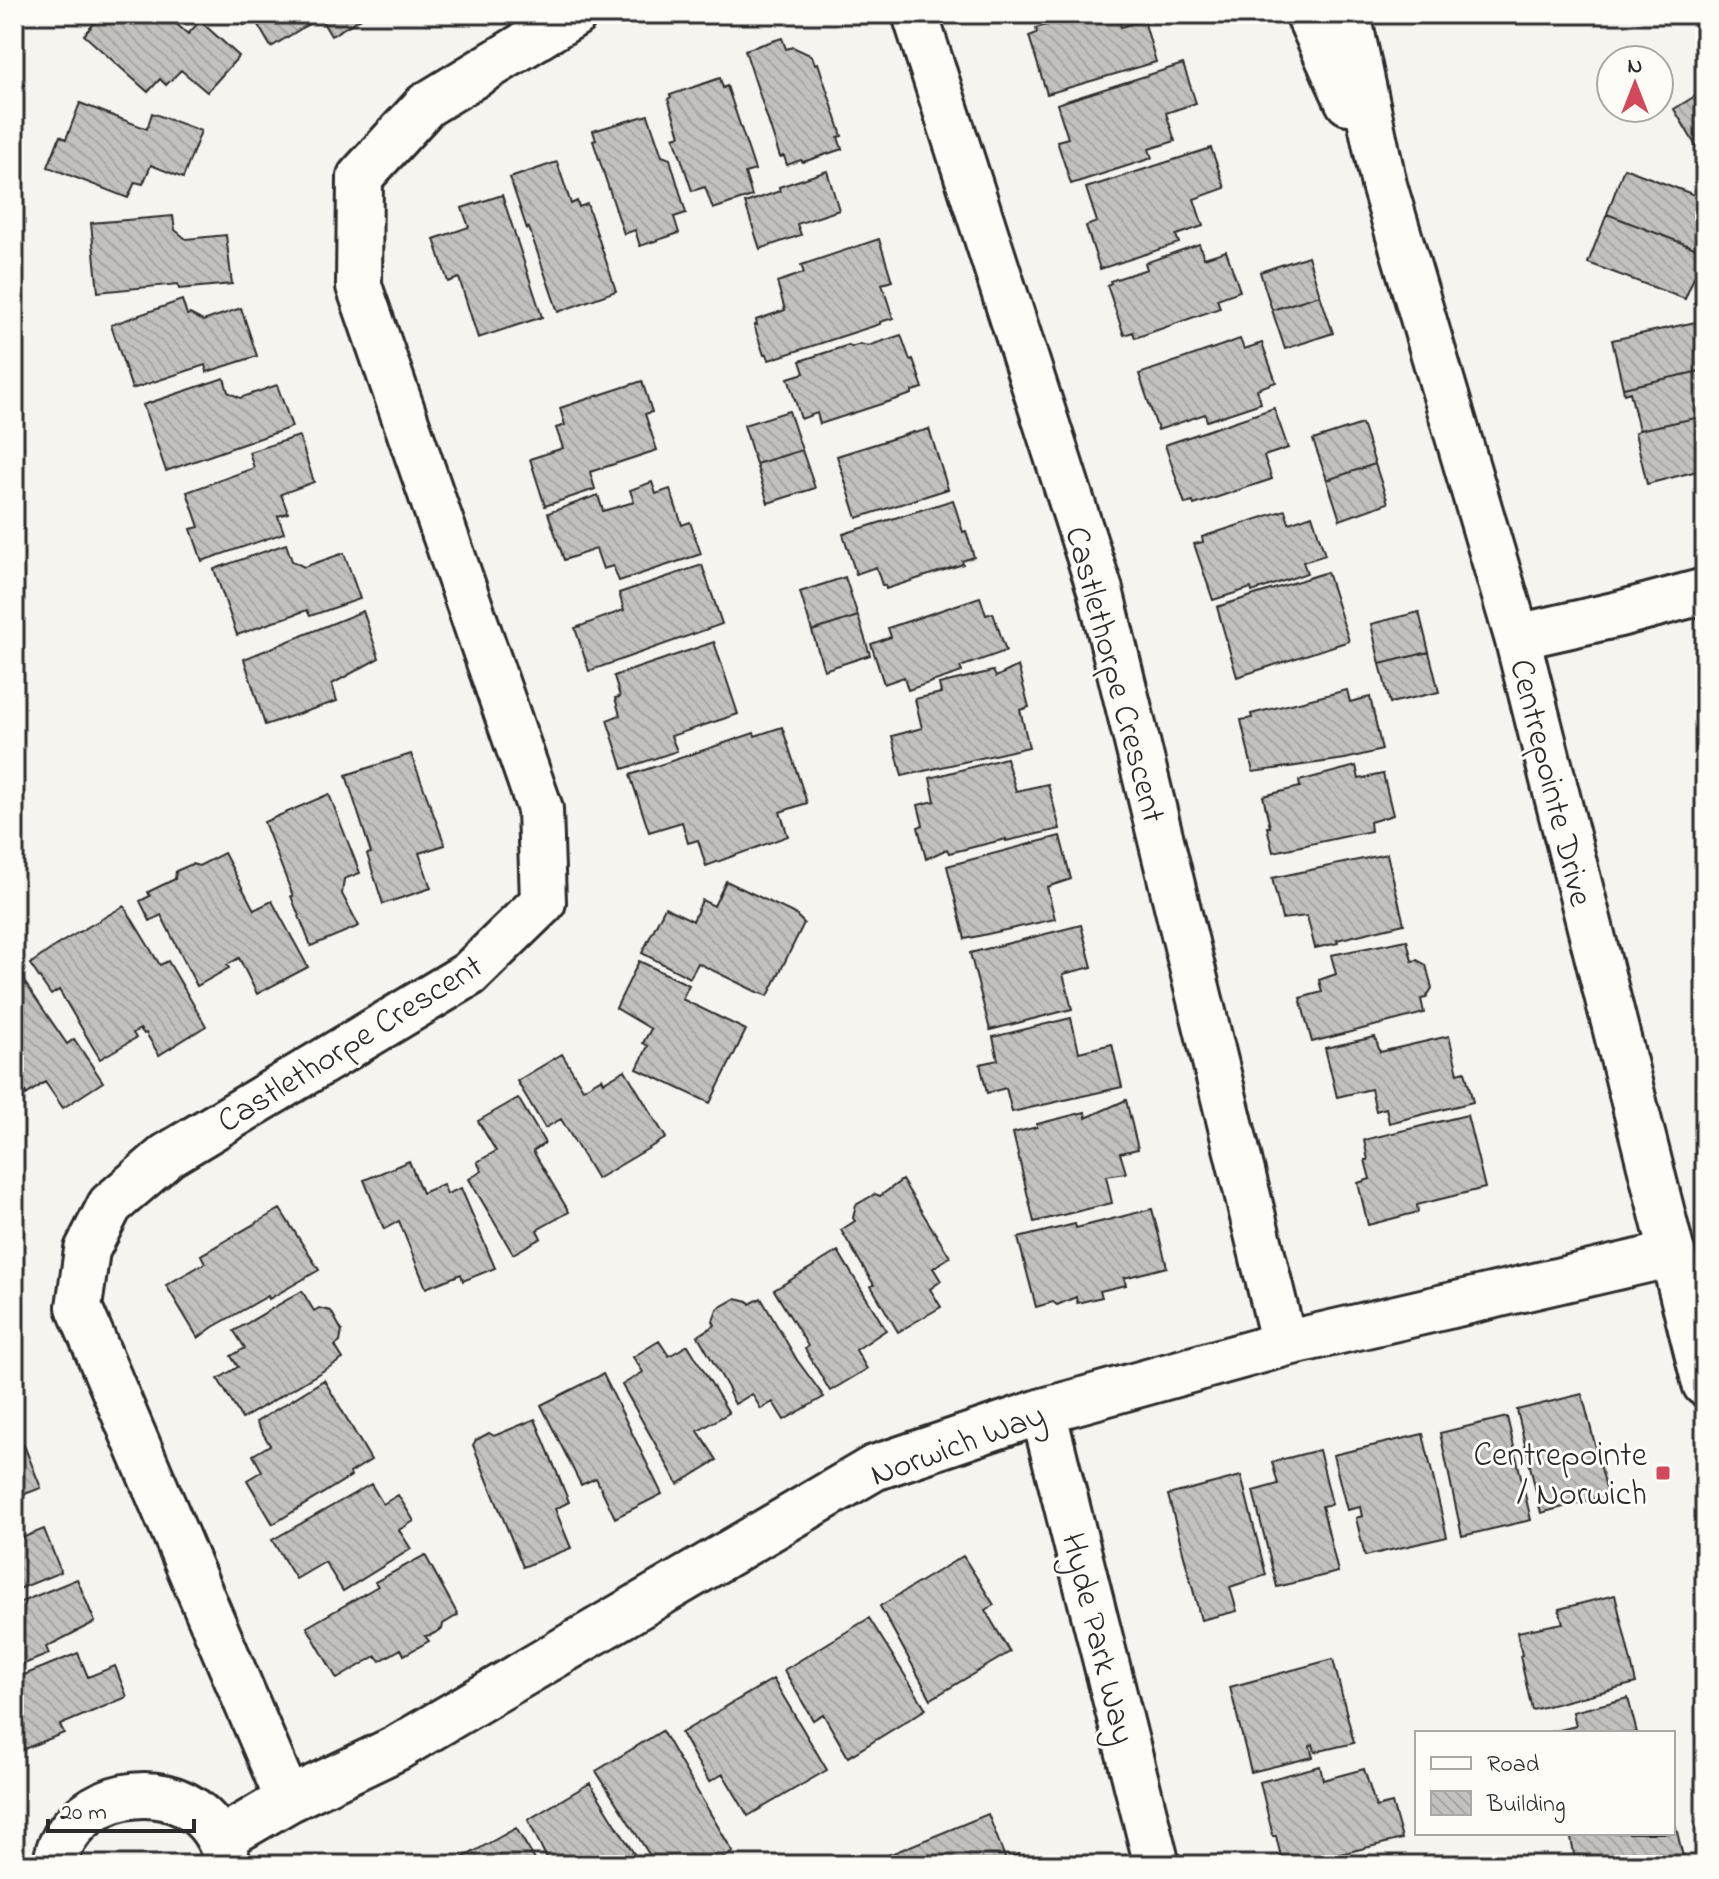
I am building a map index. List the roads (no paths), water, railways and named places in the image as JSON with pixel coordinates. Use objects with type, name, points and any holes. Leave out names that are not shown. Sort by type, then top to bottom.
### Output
[{"type":"street","name":"Castlethorpe Crescent","points":[[288,1800],[79,1307],[87,1250],[110,1205],[168,1155],[469,974],[543,902],[540,809],[359,286],[360,177],[426,105],[575,14]]},
{"type":"street","name":"Castlethorpe Crescent","points":[[915,14],[1100,590],[1284,1344]]},
{"type":"street","name":"Centrepointe Drive","points":[[1308,14],[1384,185]]},
{"type":"street","name":"Centrepointe Drive","points":[[1348,14],[1384,185],[1517,637],[1705,1384]]},
{"type":"street","points":[[1517,637],[1705,591]]},
{"type":"street","name":"Norwich Way","points":[[55,1865],[60,1847],[75,1824],[97,1806],[123,1796],[151,1795],[178,1801],[202,1817],[225,1852],[288,1800],[397,1748],[874,1468],[1043,1411],[1284,1344],[1673,1254]]},
{"type":"street","name":"Hyde Park Way","points":[[1043,1411],[1157,1865]]},
{"type":"place","name":"Centrepointe / Norwich","points":[[1663,1473]]}]
